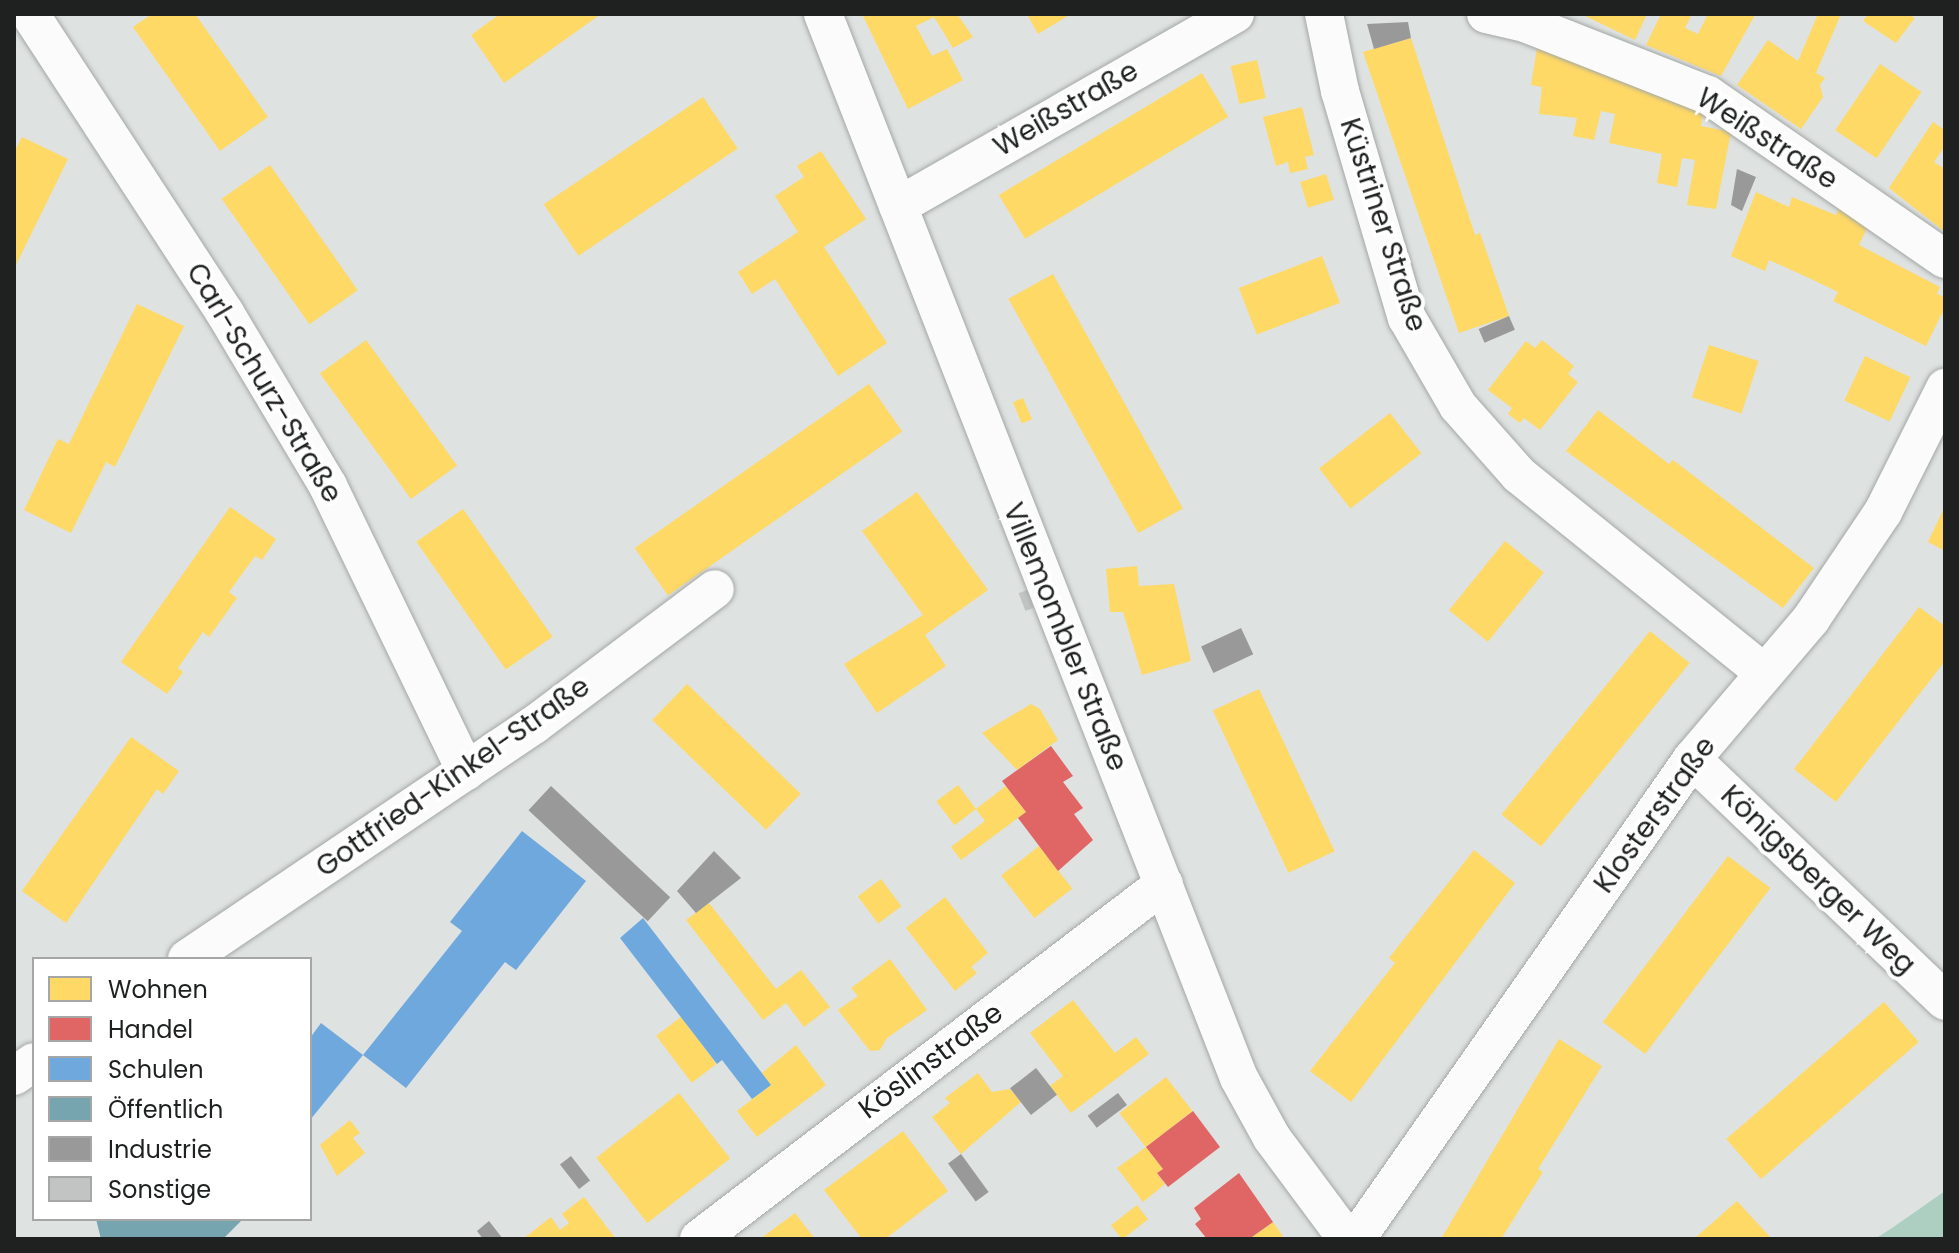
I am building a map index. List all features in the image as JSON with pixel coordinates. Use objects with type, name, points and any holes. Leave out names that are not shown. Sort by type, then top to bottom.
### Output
[{"type":"street","name":"Carl-Schurz-Straße","points":[[30,14],[225,313],[328,486],[466,771]]},
{"type":"street","name":"Villemombler Straße","points":[[823,14],[1239,1078],[1272,1138],[1347,1239]]},
{"type":"street","name":"Weißstraße","points":[[898,206],[1235,14]]},
{"type":"street","name":"Küstriner Straße","points":[[1324,14],[1340,91],[1407,318],[1458,406],[1519,475],[1764,673]]},
{"type":"street","name":"Weißstraße","points":[[1486,14],[1525,23],[1708,95],[1945,259]]},
{"type":"street","name":"Klosterstraße","points":[[1356,1239],[1692,759],[1811,619],[1883,512],[1945,388]]},
{"type":"street","name":"Gottfried-Kinkel-Straße","points":[[190,957],[466,771],[715,589]]},
{"type":"street","name":"Königsberger Weg","points":[[1692,759],[1945,1001]]},
{"type":"street","name":"Köslinstraße","points":[[699,1239],[1164,884]]},
{"type":"green space","points":[[1945,1191],[1945,1239],[1875,1239],[1892,1228]]},
{"type":"building: Wohnen","points":[[152,14],[195,14],[268,117],[220,151],[133,27]]},
{"type":"building: Wohnen","points":[[500,14],[601,14],[504,83],[471,35]]},
{"type":"building: Wohnen","points":[[862,14],[957,14],[973,37],[953,48],[934,17],[916,26],[932,56],[947,49],[963,80],[908,109]]},
{"type":"building: Wohnen","points":[[1027,14],[1071,14],[1038,34]]},
{"type":"building: Wohnen","points":[[1581,14],[1647,14],[1635,40]]},
{"type":"building: Wohnen","points":[[1661,14],[1692,14],[1685,28],[1698,34],[1708,14],[1755,15],[1721,76],[1646,45]]},
{"type":"building: Wohnen","points":[[1818,14],[1841,14],[1816,73],[1825,78],[1820,85],[1823,97],[1801,129],[1737,85],[1768,40],[1798,61]]},
{"type":"building: Wohnen","points":[[1868,14],[1907,14],[1915,18],[1896,43],[1863,21]]},
{"type":"building: Wohnen","points":[[1411,38],[1475,235],[1480,233],[1509,316],[1459,333],[1363,52]]},
{"type":"building: Wohnen","points":[[1537,48],[1703,114],[1701,126],[1731,132],[1716,209],[1687,205],[1695,160],[1682,158],[1677,187],[1657,183],[1662,154],[1609,143],[1615,114],[1601,111],[1594,140],[1573,136],[1577,118],[1539,114],[1542,87],[1531,85]]},
{"type":"building: Wohnen","points":[[1257,60],[1266,98],[1239,104],[1231,66]]},
{"type":"building: Wohnen","points":[[1880,64],[1921,92],[1877,158],[1835,130]]},
{"type":"building: Wohnen","points":[[1202,73],[1228,117],[1025,239],[999,195]]},
{"type":"building: Wohnen","points":[[703,97],[738,148],[578,256],[544,204]]},
{"type":"building: Wohnen","points":[[1302,107],[1314,155],[1305,157],[1308,169],[1290,173],[1288,162],[1276,166],[1263,117]]},
{"type":"building: Wohnen","points":[[1933,122],[1945,130],[1945,146],[1934,162],[1945,169],[1945,232],[1889,188]]},
{"type":"building: Wohnen","points":[[22,137],[68,159],[14,269],[14,152]]},
{"type":"building: Wohnen","points":[[821,151],[866,219],[824,247],[887,343],[838,376],[775,279],[752,294],[738,272],[798,232],[775,196],[804,177],[797,166]]},
{"type":"building: Wohnen","points":[[270,165],[358,290],[309,324],[222,199]]},
{"type":"building: Wohnen","points":[[1326,174],[1334,200],[1308,208],[1300,182]]},
{"type":"building: Wohnen","points":[[1756,192],[1789,207],[1792,197],[1836,215],[1840,207],[1868,226],[1859,245],[1940,287],[1937,294],[1945,297],[1945,307],[1926,346],[1833,301],[1838,292],[1809,278],[1769,260],[1765,271],[1731,256]]},
{"type":"building: Wohnen","points":[[1322,256],[1340,303],[1257,335],[1239,288]]},
{"type":"building: Wohnen","points":[[1053,274],[1183,508],[1138,533],[1008,299]]},
{"type":"building: Wohnen","points":[[137,304],[184,326],[115,467],[106,462],[71,533],[24,510],[58,439],[69,444]]},
{"type":"building: Wohnen","points":[[366,340],[457,465],[411,499],[320,374]]},
{"type":"building: Wohnen","points":[[1542,340],[1574,366],[1568,374],[1578,382],[1540,430],[1524,418],[1520,423],[1508,414],[1512,408],[1488,390],[1526,341],[1535,348]]},
{"type":"building: Wohnen","points":[[1709,345],[1758,361],[1741,413],[1692,397]]},
{"type":"building: Wohnen","points":[[1865,356],[1910,377],[1890,422],[1844,400]]},
{"type":"building: Wohnen","points":[[869,384],[902,432],[668,596],[635,548]]},
{"type":"building: Wohnen","points":[[1023,398],[1032,419],[1022,423],[1013,402]]},
{"type":"building: Wohnen","points":[[1598,410],[1669,464],[1673,460],[1814,568],[1783,608],[1566,451]]},
{"type":"building: Wohnen","points":[[1390,413],[1421,453],[1350,509],[1319,468]]},
{"type":"building: Wohnen","points":[[917,492],[988,590],[925,635],[946,666],[877,713],[844,664],[923,615],[862,531]]},
{"type":"building: Wohnen","points":[[1945,506],[1945,551],[1928,542]]},
{"type":"building: Wohnen","points":[[230,507],[276,539],[262,560],[255,556],[229,592],[237,598],[209,637],[203,632],[178,668],[183,672],[167,694],[121,662]]},
{"type":"building: Wohnen","points":[[463,509],[552,637],[506,669],[416,542]]},
{"type":"building: Wohnen","points":[[1505,541],[1544,572],[1488,642],[1449,610]]},
{"type":"building: Wohnen","points":[[1137,566],[1139,586],[1174,584],[1191,661],[1142,675],[1123,612],[1110,612],[1106,569]]},
{"type":"building: Wohnen","points":[[1919,607],[1945,626],[1945,661],[1836,802],[1794,769]]},
{"type":"building: Wohnen","points":[[1650,631],[1690,663],[1541,847],[1501,814]]},
{"type":"building: Wohnen","points":[[687,684],[801,794],[766,830],[652,720]]},
{"type":"building: Wohnen","points":[[1259,689],[1335,851],[1288,873],[1213,711]]},
{"type":"building: Wohnen","points":[[1031,704],[1040,709],[1058,740],[1017,770],[982,733]]},
{"type":"building: Wohnen","points":[[131,737],[179,771],[163,794],[157,789],[66,923],[22,891]]},
{"type":"building: Wohnen","points":[[958,785],[976,809],[954,825],[936,801]]},
{"type":"building: Wohnen","points":[[1006,786],[1026,812],[961,860],[951,847],[985,821],[976,809]]},
{"type":"building: Wohnen","points":[[1039,846],[1072,889],[1034,918],[1001,876]]},
{"type":"building: Wohnen","points":[[1474,850],[1515,883],[1351,1102],[1310,1071],[1395,963],[1389,958]]},
{"type":"building: Wohnen","points":[[1728,856],[1770,888],[1645,1054],[1603,1022]]},
{"type":"building: Wohnen","points":[[881,879],[901,906],[878,924],[858,896]]},
{"type":"building: Wohnen","points":[[945,897],[988,953],[971,967],[977,973],[955,991],[906,928]]},
{"type":"building: Wohnen","points":[[709,903],[776,989],[801,970],[830,1007],[804,1027],[786,1003],[763,1020],[686,920]]},
{"type":"building: Wohnen","points":[[890,959],[927,1010],[887,1038],[880,1050],[870,1051],[838,1010],[858,996],[851,988]]},
{"type":"building: Wohnen","points":[[1073,1000],[1115,1053],[1136,1037],[1149,1054],[1071,1113],[1050,1086],[1063,1076],[1030,1033]]},
{"type":"building: Wohnen","points":[[1884,1002],[1919,1042],[1761,1179],[1726,1139]]},
{"type":"building: Wohnen","points":[[681,1017],[717,1064],[692,1083],[656,1036]]},
{"type":"building: Wohnen","points":[[1559,1039],[1602,1066],[1538,1169],[1543,1172],[1501,1239],[1441,1239]]},
{"type":"building: Wohnen","points":[[796,1045],[826,1085],[757,1137],[737,1111],[771,1085],[762,1073]]},
{"type":"building: Wohnen","points":[[978,1073],[992,1092],[1010,1089],[1021,1102],[961,1154],[932,1117],[950,1103],[945,1098]]},
{"type":"building: Wohnen","points":[[1166,1077],[1192,1111],[1146,1147],[1120,1113]]},
{"type":"building: Wohnen","points":[[679,1093],[730,1158],[647,1223],[596,1158]]},
{"type":"building: Wohnen","points":[[350,1120],[360,1133],[353,1138],[365,1153],[337,1176],[320,1145]]},
{"type":"building: Wohnen","points":[[903,1131],[948,1191],[885,1239],[862,1239],[824,1190]]},
{"type":"building: Wohnen","points":[[1146,1147],[1163,1169],[1157,1173],[1165,1184],[1143,1202],[1117,1168]]},
{"type":"building: Wohnen","points":[[584,1197],[616,1239],[523,1239],[551,1217],[560,1230],[569,1223],[562,1214]]},
{"type":"building: Wohnen","points":[[1737,1201],[1772,1239],[1694,1239]]},
{"type":"building: Wohnen","points":[[1137,1205],[1148,1219],[1123,1239],[1111,1225]]},
{"type":"building: Wohnen","points":[[795,1213],[815,1239],[760,1239]]},
{"type":"building: Wohnen","points":[[1273,1222],[1285,1239],[1249,1239]]},
{"type":"building: Handel","points":[[1051,746],[1073,776],[1063,782],[1083,808],[1074,814],[1093,840],[1058,871],[1018,818],[1026,812],[1002,781]]},
{"type":"building: Handel","points":[[1193,1111],[1220,1147],[1168,1187],[1157,1173],[1163,1169],[1146,1147]]},
{"type":"building: Handel","points":[[1239,1173],[1273,1222],[1249,1239],[1207,1239],[1195,1224],[1201,1219],[1194,1208]]},
{"type":"building: Schulen","points":[[522,831],[586,881],[516,970],[505,962],[406,1088],[363,1055],[462,931],[450,922]]},
{"type":"building: Schulen","points":[[643,918],[771,1085],[752,1099],[722,1060],[717,1064],[620,938]]},
{"type":"building: Schulen","points":[[321,1023],[363,1055],[312,1118],[312,1035]]},
{"type":"building: Öffentlich","points":[[96,1221],[241,1221],[223,1239],[101,1239]]},
{"type":"building: Industrie","points":[[1408,22],[1411,38],[1374,49],[1367,24]]},
{"type":"building: Industrie","points":[[1737,169],[1756,177],[1742,211],[1731,205]]},
{"type":"building: Industrie","points":[[1509,316],[1515,330],[1484,343],[1479,329]]},
{"type":"building: Industrie","points":[[1241,628],[1253,654],[1213,673],[1201,647]]},
{"type":"building: Industrie","points":[[551,786],[670,897],[648,921],[528,810]]},
{"type":"building: Industrie","points":[[714,851],[741,878],[696,913],[677,891]]},
{"type":"building: Industrie","points":[[1036,1068],[1057,1095],[1031,1115],[1010,1088]]},
{"type":"building: Industrie","points":[[1118,1093],[1127,1105],[1097,1128],[1088,1116]]},
{"type":"building: Industrie","points":[[961,1154],[989,1192],[976,1201],[948,1163]]},
{"type":"building: Industrie","points":[[571,1156],[590,1180],[579,1189],[560,1165]]},
{"type":"building: Industrie","points":[[489,1221],[503,1239],[483,1239],[477,1231]]},
{"type":"building: Sonstige","points":[[1027,590],[1034,608],[1025,611],[1019,593]]}]
